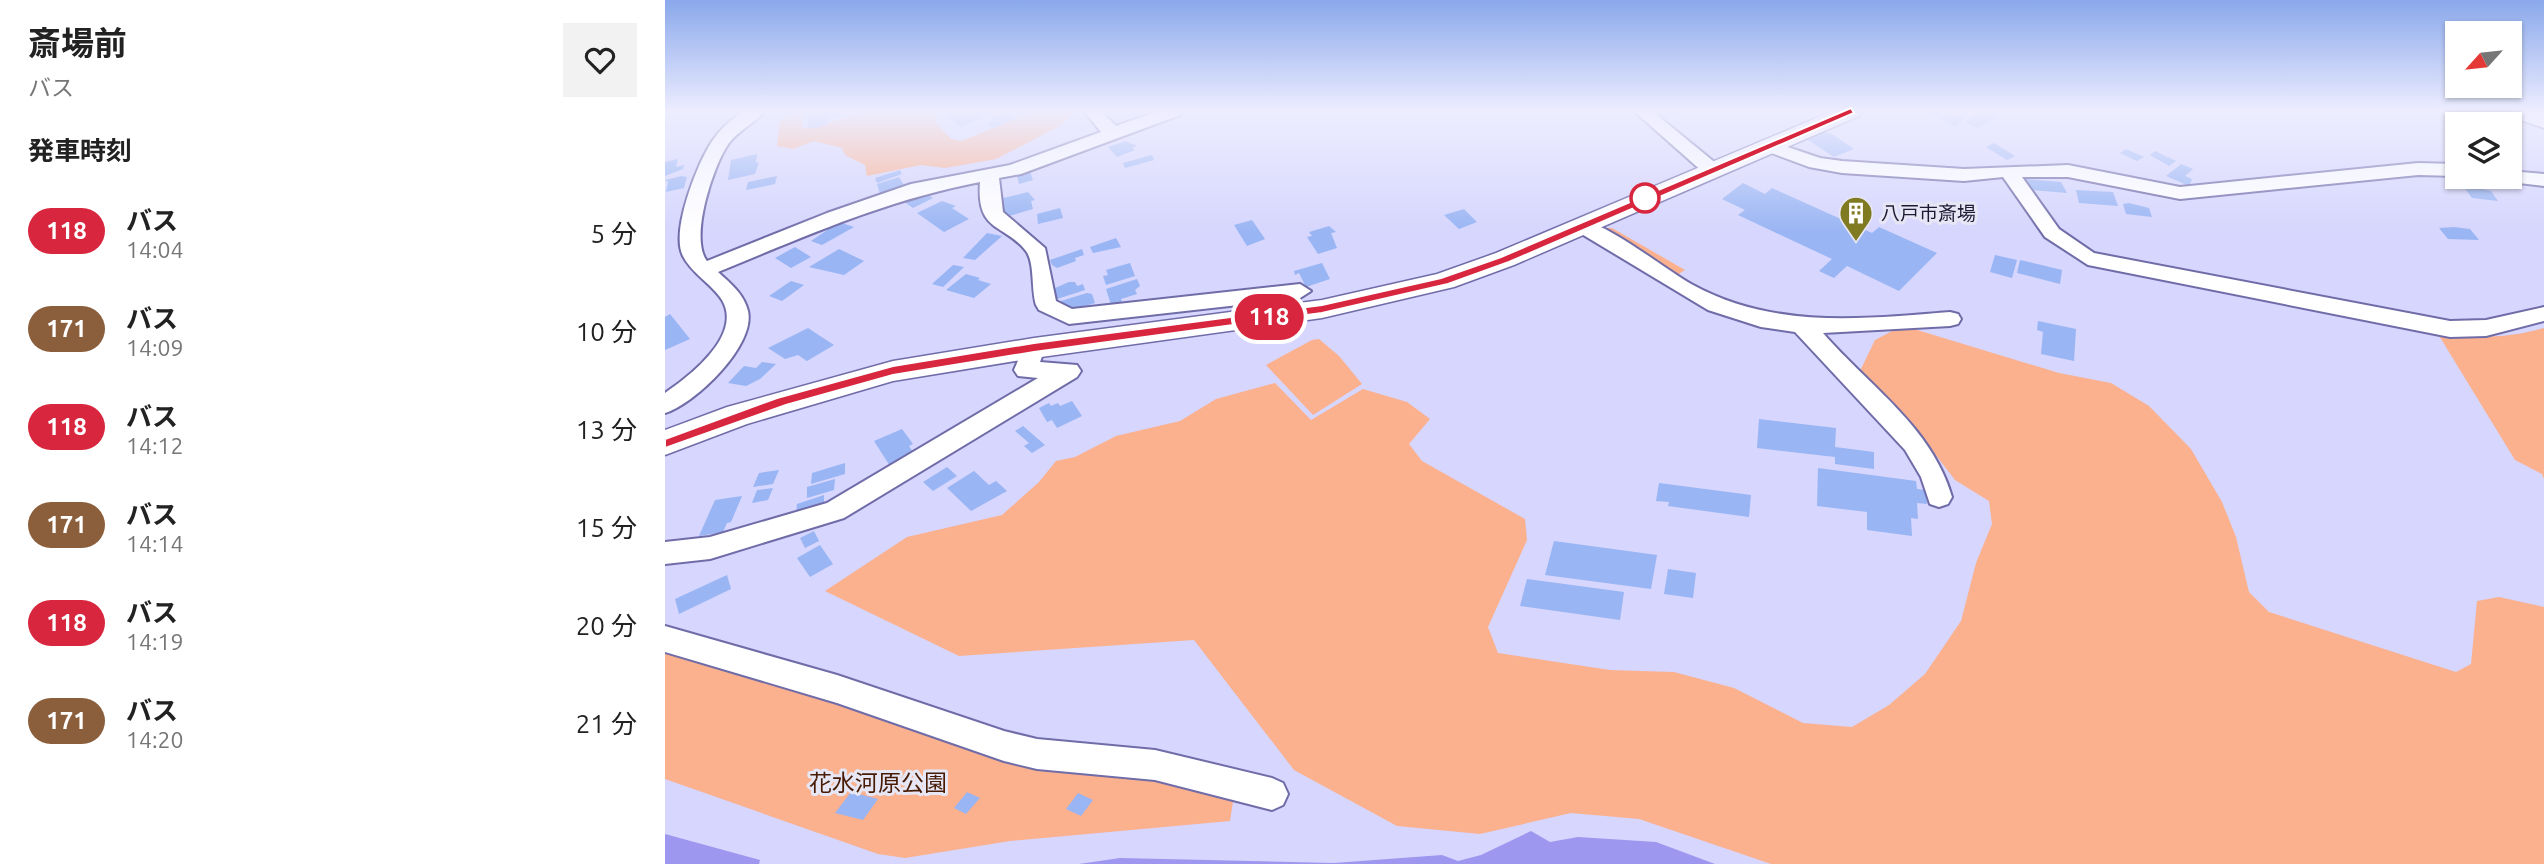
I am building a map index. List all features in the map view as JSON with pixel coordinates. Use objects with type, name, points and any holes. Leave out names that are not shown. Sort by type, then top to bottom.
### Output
[{"type":"main road","points":[[665,443],[826,387],[893,370],[1239,321],[1395,295],[1505,259],[1752,151]]},
{"type":"street","points":[[665,404],[710,367],[733,338],[739,325],[734,300],[704,270],[689,249],[689,240],[715,151]]},
{"type":"street","points":[[704,270],[834,217],[918,188],[1014,170],[1063,151]]},
{"type":"street","points":[[1690,151],[1711,169]]},
{"type":"street","points":[[1784,151],[1816,163],[1842,167],[1964,175],[2007,171],[2068,171],[2180,193],[2418,169],[2445,170]]},
{"type":"street","points":[[2007,171],[2052,233],[2088,258],[2450,329],[2486,328],[2544,314]]},
{"type":"street","points":[[990,175],[987,197],[992,216],[1035,248],[1039,254],[1042,295],[1047,305],[1069,317],[1300,291]]},
{"type":"street","points":[[2522,178],[2544,180]]},
{"type":"street","points":[[1582,226],[1720,306],[1744,315],[1800,324],[1878,324],[1950,319]]},
{"type":"street","points":[[1800,324],[1859,389],[1919,447],[1935,477],[1939,497]]},
{"type":"street","points":[[665,553],[710,548],[835,511],[1069,371],[1026,370],[1034,348]]},
{"type":"street","points":[[665,639],[837,688],[1004,746],[1037,754],[1155,765],[1272,794]]},
{"type":"green space","points":[[843,151],[1011,151],[996,159],[945,168],[921,165],[867,176],[865,165],[845,155]]},
{"type":"green space","points":[[1604,228],[1612,228],[1685,270],[1677,275],[1605,232]]},
{"type":"green space","points":[[1898,328],[1914,329],[2059,373],[2111,383],[2149,406],[2191,449],[2222,502],[2236,537],[2249,592],[2269,612],[2456,672],[2471,664],[2477,601],[2499,597],[2544,607],[2544,864],[1771,864],[1639,819],[1571,813],[1480,834],[1397,826],[1294,770],[1194,640],[959,656],[825,591],[907,537],[1002,515],[1039,482],[1056,461],[1075,457],[1116,436],[1180,421],[1216,399],[1275,383],[1311,420],[1363,389],[1407,402],[1430,419],[1409,444],[1422,461],[1525,519],[1527,540],[1488,627],[1498,653],[1610,670],[1674,672],[1734,688],[1803,723],[1852,727],[1889,705],[1925,674],[1961,621],[1976,563],[1992,524],[1989,501],[1955,480],[1915,428],[1878,396],[1859,373],[1875,340]]},
{"type":"green space","points":[[2544,328],[2544,479],[2542,474],[2515,460],[2438,334],[2491,337]]},
{"type":"green space","points":[[1319,339],[1339,356],[1362,384],[1313,415],[1266,365],[1312,340]]},
{"type":"green space","name":"花水河原公園","points":[[665,649],[1235,789],[1230,821],[1010,841],[905,858],[878,854],[665,779]]},
{"type":"shaded area","points":[[1531,831],[1550,842],[1578,837],[1656,842],[1715,864],[1079,864],[1120,858],[1334,863],[1442,855],[1458,861],[1481,855]]},
{"type":"shaded area","points":[[665,834],[760,860],[759,864],[665,864]]},
{"type":"building","points":[[1112,151],[1132,151],[1117,157]]},
{"type":"building","points":[[1825,151],[1848,151],[1834,157]]},
{"type":"building","points":[[1993,151],[2007,151],[2015,156],[2007,160]]},
{"type":"building","points":[[2131,151],[2144,157],[2137,161],[2120,153]]},
{"type":"building","points":[[2156,151],[2176,161],[2169,166],[2150,155]]},
{"type":"building","points":[[757,154],[756,163],[759,162],[755,174],[728,180],[731,160]]},
{"type":"building","points":[[1152,155],[1154,160],[1125,168],[1123,163]]},
{"type":"building","points":[[678,159],[676,167],[684,165],[683,169],[665,176],[665,162]]},
{"type":"building","points":[[2181,164],[2193,169],[2185,176],[2192,179],[2189,186],[2166,176]]},
{"type":"building","points":[[900,170],[902,174],[877,183],[875,178]]},
{"type":"building","points":[[1030,171],[1033,180],[1019,184],[1017,175]]},
{"type":"building","points":[[777,176],[775,184],[746,190],[748,182]]},
{"type":"building","points":[[687,177],[684,188],[666,192],[668,182],[665,180]]},
{"type":"building","points":[[899,177],[905,187],[880,194],[877,184]]},
{"type":"building","points":[[2025,179],[2061,182],[2067,193],[2032,190]]},
{"type":"building","name":"八戸市斎場","points":[[1743,183],[1765,194],[1772,188],[1872,233],[1879,227],[1937,253],[1899,291],[1847,266],[1834,278],[1819,271],[1832,259],[1738,215],[1745,210],[1722,199]]},
{"type":"building","points":[[2465,189],[2491,191],[2498,201],[2472,198]]},
{"type":"building","points":[[2076,190],[2113,192],[2118,206],[2079,203]]},
{"type":"building","points":[[923,191],[933,198],[913,208],[903,201]]},
{"type":"building","points":[[1028,192],[1035,200],[1031,201],[1033,209],[1006,217],[999,199]]},
{"type":"building","points":[[942,201],[956,206],[952,208],[969,219],[944,232],[917,213]]},
{"type":"building","points":[[2123,204],[2149,208],[2152,217],[2126,214]]},
{"type":"building","points":[[1060,208],[1063,218],[1038,224],[1037,214]]},
{"type":"building","points":[[1464,209],[1477,222],[1459,229],[1444,215]]},
{"type":"building","points":[[1252,220],[1265,239],[1247,246],[1234,225]]},
{"type":"building","points":[[839,222],[854,227],[822,245],[811,241]]},
{"type":"building","points":[[1329,226],[1336,232],[1331,233],[1337,248],[1318,254],[1307,237],[1312,236],[1309,232]]},
{"type":"building","points":[[2439,228],[2470,229],[2479,240],[2448,239]]},
{"type":"building","points":[[987,233],[1002,236],[975,260],[963,258]]},
{"type":"building","points":[[1116,238],[1121,247],[1093,253],[1090,247]]},
{"type":"building","points":[[795,247],[811,257],[791,268],[775,258]]},
{"type":"building","points":[[839,249],[864,261],[844,275],[809,267]]},
{"type":"building","points":[[1082,249],[1084,255],[1075,258],[1076,261],[1057,268],[1052,265],[1050,260]]},
{"type":"building","points":[[1995,255],[2017,260],[2012,278],[1990,272]]},
{"type":"building","points":[[2020,260],[2062,270],[2060,284],[2017,273]]},
{"type":"building","points":[[1130,263],[1135,276],[1106,285],[1103,276],[1108,275],[1106,270]]},
{"type":"building","points":[[1322,263],[1330,279],[1306,287],[1299,273],[1295,275],[1294,271]]},
{"type":"building","points":[[953,265],[964,267],[943,287],[932,284]]},
{"type":"building","points":[[966,274],[991,284],[974,298],[946,290]]},
{"type":"building","points":[[1137,279],[1140,286],[1135,290],[1137,294],[1121,299],[1123,305],[1112,308],[1106,289]]},
{"type":"building","points":[[791,281],[804,285],[782,301],[769,296]]},
{"type":"building","points":[[1075,282],[1077,286],[1083,284],[1085,290],[1057,299],[1053,289]]},
{"type":"building","points":[[1092,294],[1095,303],[1072,310],[1062,306],[1061,301]]},
{"type":"building","points":[[670,314],[690,339],[665,350],[665,317]]},
{"type":"building","points":[[2038,321],[2076,329],[2074,361],[2041,354],[2043,332],[2037,330]]},
{"type":"building","points":[[808,328],[834,345],[807,361],[798,355],[785,359],[768,348]]},
{"type":"building","points":[[762,362],[776,364],[760,379],[746,386],[728,383],[744,366],[756,368]]},
{"type":"building","points":[[1072,401],[1082,416],[1057,428],[1052,420],[1047,422],[1039,408],[1049,403],[1051,406],[1058,403],[1060,406]]},
{"type":"building","points":[[1759,419],[1836,428],[1835,447],[1874,452],[1874,469],[1835,464],[1835,457],[1757,448]]},
{"type":"building","points":[[1023,426],[1045,445],[1032,453],[1024,446],[1029,443],[1015,431]]},
{"type":"building","points":[[902,429],[913,444],[909,446],[914,454],[890,466],[874,441]]},
{"type":"building","points":[[845,463],[845,474],[811,484],[812,473]]},
{"type":"building","points":[[947,467],[957,476],[933,491],[923,482]]},
{"type":"building","points":[[1818,468],[1916,481],[1917,489],[1926,490],[1927,504],[1917,503],[1918,519],[1911,518],[1912,536],[1867,530],[1867,512],[1817,506]]},
{"type":"building","points":[[779,470],[773,484],[753,487],[759,473]]},
{"type":"building","points":[[974,471],[989,485],[996,481],[1007,491],[971,511],[947,488]]},
{"type":"building","points":[[835,479],[834,490],[807,498],[807,487]]},
{"type":"building","points":[[1659,483],[1751,495],[1749,517],[1668,506],[1669,502],[1656,501]]},
{"type":"building","points":[[773,488],[768,500],[752,503],[757,490]]},
{"type":"building","points":[[824,495],[824,505],[796,514],[797,504]]},
{"type":"building","points":[[742,496],[731,522],[727,523],[723,532],[699,536],[715,500]]},
{"type":"building","points":[[814,531],[819,541],[805,548],[800,538]]},
{"type":"building","points":[[1554,541],[1657,555],[1651,589],[1545,575]]},
{"type":"building","points":[[820,545],[833,564],[810,577],[797,558]]},
{"type":"building","points":[[1668,569],[1696,573],[1693,598],[1664,594]]},
{"type":"building","points":[[727,575],[731,589],[679,614],[675,599]]},
{"type":"building","points":[[1527,579],[1624,592],[1620,620],[1520,606]]},
{"type":"building","points":[[851,792],[878,799],[863,820],[835,813]]},
{"type":"building","points":[[967,792],[980,798],[966,814],[954,808]]},
{"type":"building","points":[[1078,793],[1093,800],[1081,816],[1066,809]]},
{"type":"bus line","name":"118","points":[[665,443],[738,415],[826,387],[893,370],[1322,309],[1395,295],[1505,259],[1754,151]]},
{"type":"place","name":"八戸市斎場","points":[[1856,243]]}]
